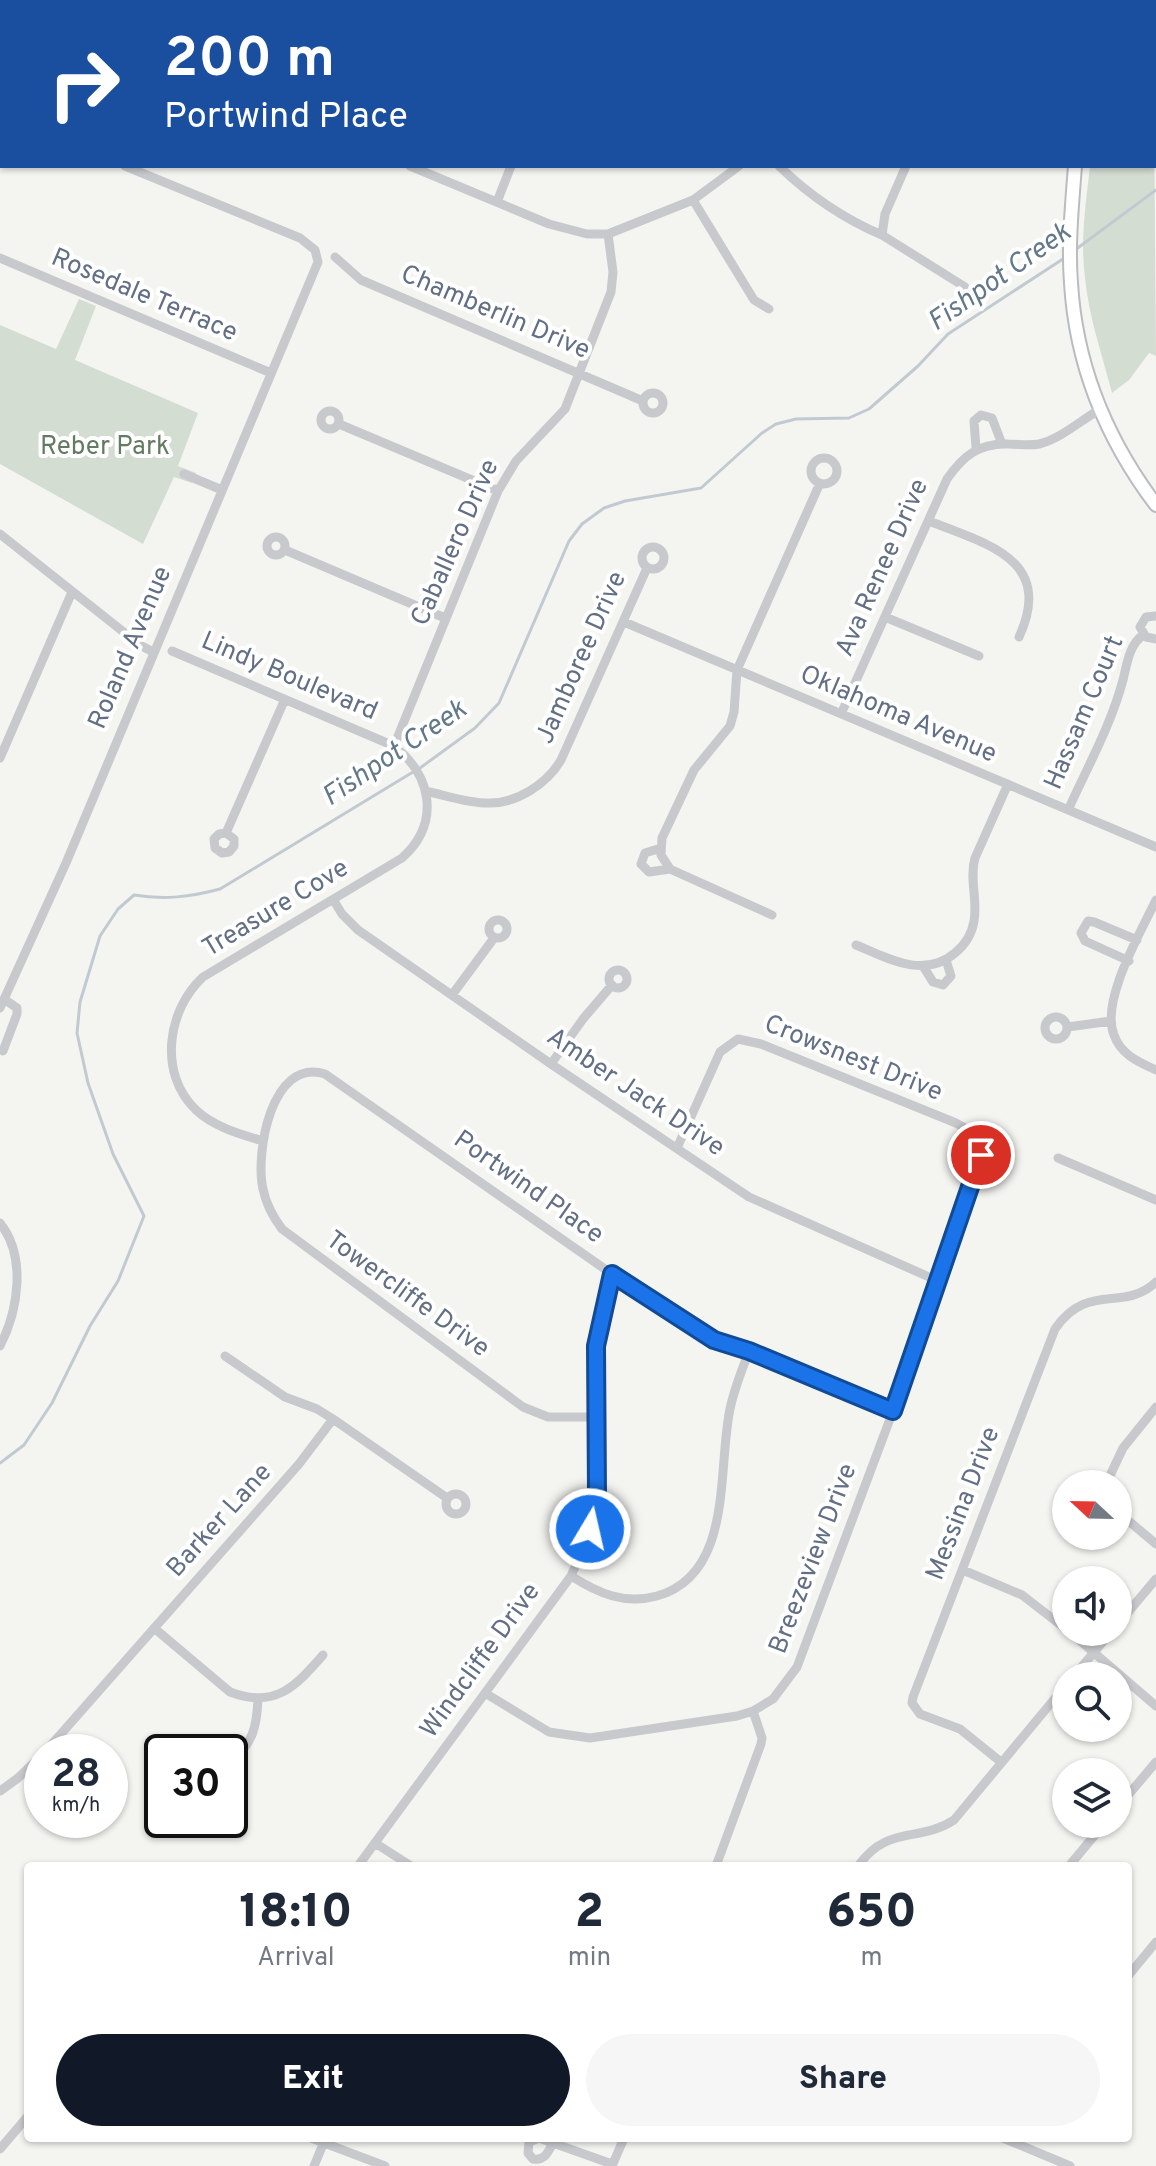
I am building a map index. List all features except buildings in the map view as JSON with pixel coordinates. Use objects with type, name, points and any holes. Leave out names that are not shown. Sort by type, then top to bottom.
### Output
[{"type":"main road","points":[[1075,168],[1070,282],[1080,345],[1099,410],[1123,458],[1156,505]]},
{"type":"street","name":"Roland Avenue","points":[[3,1051],[17,1008],[2,1003],[66,863],[317,268],[317,255],[312,245],[300,238],[130,168]]},
{"type":"street","points":[[415,168],[577,233],[608,234],[693,200],[736,168]]},
{"type":"street","points":[[497,202],[510,168]]},
{"type":"street","points":[[781,168],[823,202],[965,287]]},
{"type":"street","points":[[882,235],[885,214],[905,168]]},
{"type":"street","points":[[693,200],[754,300],[769,309]]},
{"type":"street","name":"Caballero Drive","points":[[394,746],[498,491],[516,461],[559,417],[579,373],[613,281],[608,234]]},
{"type":"street","name":"Chamberlin Drive","points":[[335,257],[361,280],[643,401]]},
{"type":"street","name":"Rosedale Terrace","points":[[0,258],[271,373]]},
{"type":"street","points":[[976,448],[1037,444],[1052,439],[1099,410]]},
{"type":"street","name":"Ava Renee Drive","points":[[841,714],[947,479],[957,464],[976,448],[974,421],[981,415],[992,418],[1002,444]]},
{"type":"street","points":[[339,424],[498,491]]},
{"type":"street","points":[[184,474],[222,490]]},
{"type":"street","points":[[670,869],[661,855],[662,838],[694,770],[730,726],[737,670],[820,483]]},
{"type":"street","points":[[929,521],[998,549],[1019,566],[1030,599],[1026,622],[1019,637]]},
{"type":"street","points":[[0,534],[153,652]]},
{"type":"street","points":[[285,550],[445,618]]},
{"type":"street","name":"Jamboree Drive","points":[[424,786],[488,803],[520,796],[542,781],[561,760],[647,568]]},
{"type":"street","points":[[0,758],[72,592]]},
{"type":"street","name":"Hassam Court","points":[[1156,616],[1143,620],[1140,627],[1143,635],[1156,639]]},
{"type":"street","points":[[885,617],[979,656]]},
{"type":"street","name":"Oklahoma Avenue","points":[[624,622],[1156,847]]},
{"type":"street","name":"Hassam Court","points":[[1069,808],[1117,703],[1128,657],[1136,640],[1143,635]]},
{"type":"street","name":"Lindy Boulevard","points":[[172,651],[394,746],[403,753],[424,786]]},
{"type":"street","points":[[226,833],[285,699]]},
{"type":"street","points":[[856,945],[907,966],[923,966],[946,960],[961,948],[974,922],[976,904],[972,867],[1008,784]]},
{"type":"street","name":"Treasure Cove","points":[[263,1141],[217,1123],[196,1110],[184,1095],[171,1053],[175,1022],[185,1000],[203,977],[402,858],[417,843],[424,824],[429,804],[424,786]]},
{"type":"street","points":[[661,848],[645,853],[641,864],[649,872],[670,869],[772,915]]},
{"type":"street","points":[[1156,900],[1113,999],[1111,1021],[1114,1037],[1127,1055],[1156,1070]]},
{"type":"street","name":"Amber Jack Drive","points":[[334,901],[358,930],[759,1203],[938,1281]]},
{"type":"street","points":[[1129,961],[1085,941],[1081,933],[1088,921],[1137,940]]},
{"type":"street","points":[[452,995],[494,938]]},
{"type":"street","points":[[923,966],[933,982],[943,985],[951,976],[946,960]]},
{"type":"street","points":[[551,1064],[612,985]]},
{"type":"street","points":[[1068,1027],[1111,1021]]},
{"type":"street","name":"Crowsnest Drive","points":[[677,1148],[720,1052],[738,1039],[761,1044],[956,1123],[971,1132],[977,1140]]},
{"type":"street","name":"Portwind Place","points":[[263,1141],[269,1112],[291,1081],[307,1072],[325,1074],[612,1274],[714,1340],[749,1351],[893,1411]]},
{"type":"street","name":"Breezeview Drive","points":[[485,1693],[549,1732],[579,1738],[753,1711],[773,1699],[797,1667],[893,1411],[979,1164],[980,1147],[977,1140]]},
{"type":"street","name":"Towercliffe Drive","points":[[263,1141],[260,1158],[263,1191],[273,1217],[293,1239],[523,1407],[548,1417],[596,1417]]},
{"type":"street","points":[[1058,1158],[1156,1200]]},
{"type":"street","points":[[0,1223],[7,1232],[16,1267],[11,1320],[0,1346]]},
{"type":"street","name":"Windcliffe Drive","points":[[361,1862],[571,1576],[586,1542],[595,1508],[596,1346],[612,1274]]},
{"type":"street","name":"Messina Drive","points":[[1001,1762],[960,1729],[920,1714],[912,1703],[913,1697],[1055,1329],[1067,1313],[1084,1303],[1097,1298],[1134,1296],[1156,1282]]},
{"type":"street","points":[[571,1576],[613,1598],[642,1599],[676,1588],[702,1564],[712,1544],[716,1524],[730,1410],[749,1351]]},
{"type":"street","points":[[225,1356],[285,1397],[313,1407],[333,1419],[447,1498]]},
{"type":"street","points":[[1113,1470],[1123,1448],[1156,1407]]},
{"type":"street","name":"Barker Lane","points":[[61,1734],[299,1464],[333,1419]]},
{"type":"street","points":[[1132,1524],[1156,1544]]},
{"type":"street","points":[[963,1570],[1022,1595],[1052,1618]]},
{"type":"street","points":[[1132,1607],[1156,1579]]},
{"type":"street","points":[[154,1628],[230,1692],[243,1697],[275,1696],[289,1689],[323,1655]]},
{"type":"street","points":[[1087,1646],[1156,1706]]},
{"type":"street","points":[[1086,1662],[1099,1646]]},
{"type":"street","points":[[248,1744],[254,1734],[258,1698]]},
{"type":"street","points":[[861,1862],[871,1848],[898,1836],[938,1828],[954,1820],[1052,1702]]},
{"type":"street","points":[[717,1862],[761,1744],[753,1711]]},
{"type":"street","points":[[1132,1790],[1156,1762]]},
{"type":"street","name":"Barker Lane","points":[[0,1791],[24,1772]]},
{"type":"street","points":[[1072,1862],[1092,1838]]},
{"type":"street","points":[[375,1843],[405,1862]]},
{"type":"street","points":[[1132,1971],[1156,1942]]},
{"type":"street","points":[[0,2149],[24,2121]]},
{"type":"street","points":[[314,2166],[324,2142],[385,2166]]},
{"type":"street","points":[[553,2143],[612,2165],[622,2142]]},
{"type":"street","points":[[1013,2142],[1070,2166]]},
{"type":"green space","points":[[1090,168],[1155,168],[1156,356],[1149,353],[1129,380],[1112,393],[1087,293],[1084,222]]},
{"type":"green space","name":"Reber Park","points":[[79,299],[96,306],[75,360],[198,413],[178,466],[196,473],[192,483],[174,477],[143,544],[0,464],[0,325],[56,349]]},
{"type":"waterway","name":"Fishpot Creek","points":[[1075,250],[1156,190]]},
{"type":"waterway","name":"Fishpot Creek","points":[[420,768],[475,728],[499,703],[569,541],[582,524],[604,508],[625,501],[701,488],[776,424],[796,419],[849,418],[869,409],[918,366],[948,334],[1066,257]]},
{"type":"waterway","name":"Fishpot Creek","points":[[0,1463],[24,1445],[52,1403],[90,1326],[118,1281],[144,1216],[113,1154],[88,1083],[77,1033],[80,1002],[100,936],[118,909],[134,895],[177,897],[220,889],[413,772]]},
{"type":"route","points":[[590,1529],[597,1494],[596,1346],[612,1274],[714,1340],[749,1351],[893,1411],[981,1155]]}]
